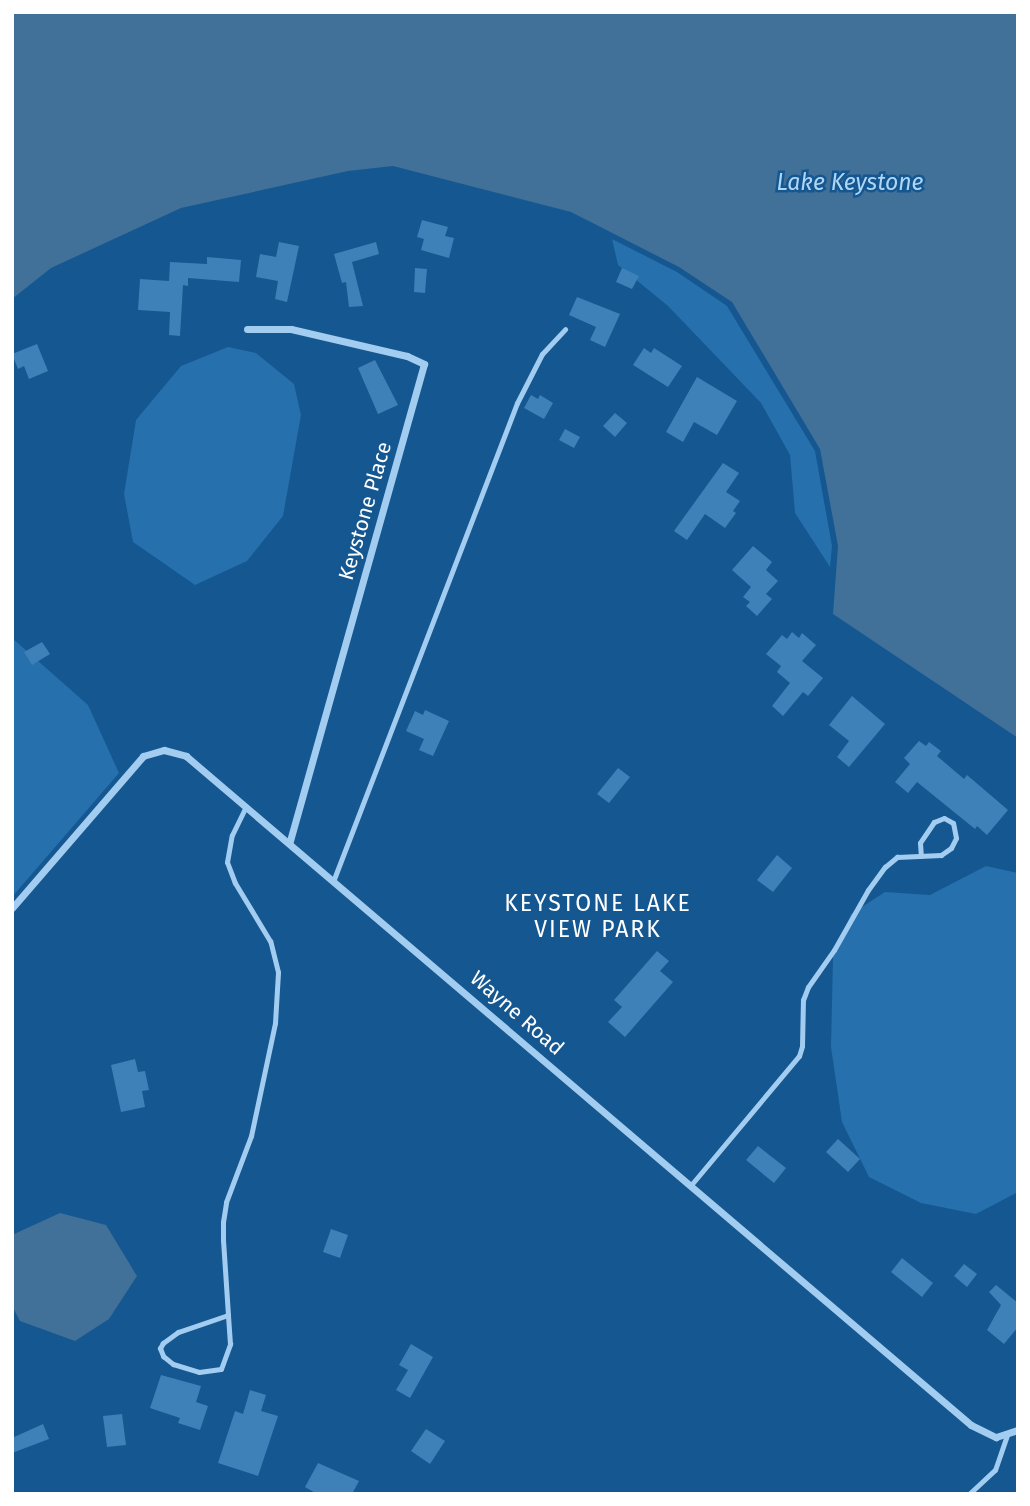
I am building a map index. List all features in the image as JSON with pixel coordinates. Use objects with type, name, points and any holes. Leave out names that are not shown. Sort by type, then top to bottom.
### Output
[{"type":"street","name":"Keystone Place","points":[[247,329],[292,329],[407,356],[424,364],[290,842]]},
{"type":"street","name":"Wayne Road","points":[[12,908],[143,756],[164,750],[186,755],[971,1425],[996,1437],[1018,1430]]},
{"type":"lane","points":[[334,879],[517,403],[542,354],[565,329]]},
{"type":"lane","points":[[228,1315],[178,1332],[163,1343],[160,1348],[163,1356],[173,1364],[199,1372],[221,1369],[230,1344],[223,1222],[226,1202],[251,1136],[275,1023],[278,972],[270,941],[235,883],[227,862],[232,835],[246,806]]},
{"type":"lane","points":[[691,1185],[799,1056],[802,1046],[803,1000],[808,987],[834,950],[868,890],[885,867],[897,857],[920,856],[941,855],[951,848],[956,838],[953,823],[944,818],[934,822],[920,843],[920,856]]},
{"type":"lane","points":[[970,1494],[995,1470],[1008,1433]]},
{"type":"shaded area","points":[[612,239],[677,272],[727,306],[815,451],[832,546],[830,567],[795,513],[790,455],[761,403],[668,306],[618,265]]},
{"type":"shaded area","points":[[228,347],[256,353],[294,384],[301,415],[283,516],[247,561],[195,585],[133,542],[124,494],[136,420],[181,366]]},
{"type":"shaded area","points":[[12,638],[88,705],[119,773],[12,897]]},
{"type":"shaded area","points":[[986,866],[1018,873],[1018,1192],[976,1214],[921,1203],[869,1177],[842,1122],[831,1047],[833,956],[851,914],[885,892],[930,895]]},
{"type":"water","name":"Lake Keystone","points":[[12,12],[1018,12],[1018,738],[833,614],[838,546],[820,449],[732,302],[679,267],[571,212],[393,166],[348,171],[181,208],[51,268],[12,299]]},
{"type":"water","points":[[60,1213],[106,1225],[137,1276],[109,1319],[75,1341],[20,1321],[12,1306],[12,1235]]},
{"type":"building","points":[[422,220],[448,227],[445,236],[454,238],[449,258],[421,250],[424,239],[417,237]]},
{"type":"building","points":[[279,242],[299,246],[287,302],[275,299],[278,281],[256,277],[260,254],[276,257]]},
{"type":"building","points":[[376,242],[379,254],[352,262],[363,306],[349,307],[346,282],[342,283],[334,254]]},
{"type":"building","points":[[207,257],[241,260],[239,282],[188,278],[188,286],[183,285],[180,336],[169,335],[170,312],[138,310],[140,279],[169,281],[170,262],[207,264]]},
{"type":"building","points":[[415,268],[427,269],[425,293],[414,292]]},
{"type":"building","points":[[622,268],[639,276],[632,289],[616,282]]},
{"type":"building","points":[[577,297],[620,314],[605,347],[590,340],[596,327],[569,315]]},
{"type":"building","points":[[37,344],[48,371],[29,379],[24,366],[18,369],[12,354]]},
{"type":"building","points":[[644,348],[651,353],[654,348],[682,366],[668,387],[633,365]]},
{"type":"building","points":[[375,360],[398,405],[378,414],[358,368]]},
{"type":"building","points":[[697,377],[737,401],[717,435],[694,422],[683,442],[666,432]]},
{"type":"building","points":[[531,395],[538,399],[540,395],[553,403],[544,419],[524,408]]},
{"type":"building","points":[[615,413],[627,423],[615,437],[603,426]]},
{"type":"building","points":[[565,429],[580,437],[574,448],[559,440]]},
{"type":"building","points":[[723,463],[739,473],[726,492],[740,501],[733,511],[736,513],[725,528],[705,514],[687,540],[674,531]]},
{"type":"building","points":[[753,546],[772,562],[766,570],[778,581],[766,594],[772,599],[757,616],[746,606],[750,602],[743,597],[751,587],[732,570]]},
{"type":"building","points":[[792,632],[799,638],[802,633],[816,645],[802,661],[823,678],[808,696],[803,692],[783,716],[772,706],[790,683],[777,672],[781,666],[766,654],[782,635],[787,639]]},
{"type":"building","points":[[42,642],[50,654],[32,665],[24,652]]},
{"type":"building","points":[[852,696],[885,724],[849,767],[837,757],[849,741],[829,725]]},
{"type":"building","points":[[425,710],[449,721],[433,756],[419,750],[424,739],[406,731],[415,711],[423,715]]},
{"type":"building","points":[[919,741],[926,746],[929,742],[941,751],[937,756],[964,779],[967,775],[1008,810],[987,835],[977,826],[975,829],[917,782],[908,793],[895,782],[910,764],[904,758]]},
{"type":"building","points":[[618,768],[630,777],[609,803],[597,794]]},
{"type":"building","points":[[777,855],[792,868],[773,892],[757,880]]},
{"type":"building","points":[[657,951],[669,961],[660,971],[673,982],[625,1037],[608,1022],[622,1007],[614,1000]]},
{"type":"building","points":[[135,1059],[138,1072],[145,1071],[149,1090],[142,1091],[145,1107],[121,1112],[111,1065]]},
{"type":"building","points":[[838,1139],[860,1159],[848,1172],[826,1152]]},
{"type":"building","points":[[758,1146],[786,1168],[774,1183],[746,1160]]},
{"type":"building","points":[[331,1229],[348,1235],[340,1258],[323,1252]]},
{"type":"building","points":[[902,1258],[933,1283],[922,1297],[891,1272]]},
{"type":"building","points":[[964,1264],[977,1274],[967,1287],[954,1276]]},
{"type":"building","points":[[996,1285],[1018,1303],[1018,1327],[1004,1344],[987,1330],[1001,1305],[989,1292]]},
{"type":"building","points":[[411,1344],[433,1357],[410,1398],[396,1390],[408,1370],[399,1365]]},
{"type":"building","points":[[161,1375],[201,1386],[196,1402],[208,1406],[200,1430],[178,1423],[180,1418],[150,1408]]},
{"type":"building","points":[[250,1390],[266,1395],[261,1411],[278,1416],[258,1476],[218,1463],[235,1411],[243,1414]]},
{"type":"building","points":[[122,1414],[126,1445],[107,1447],[103,1416]]},
{"type":"building","points":[[43,1424],[49,1439],[12,1453],[12,1438]]},
{"type":"building","points":[[426,1429],[445,1441],[430,1464],[411,1451]]},
{"type":"building","points":[[318,1463],[359,1481],[352,1494],[317,1494],[305,1487]]},
{"type":"district","name":"KEYSTONE LAKE VIEW PARK","points":[[598,916]]}]
